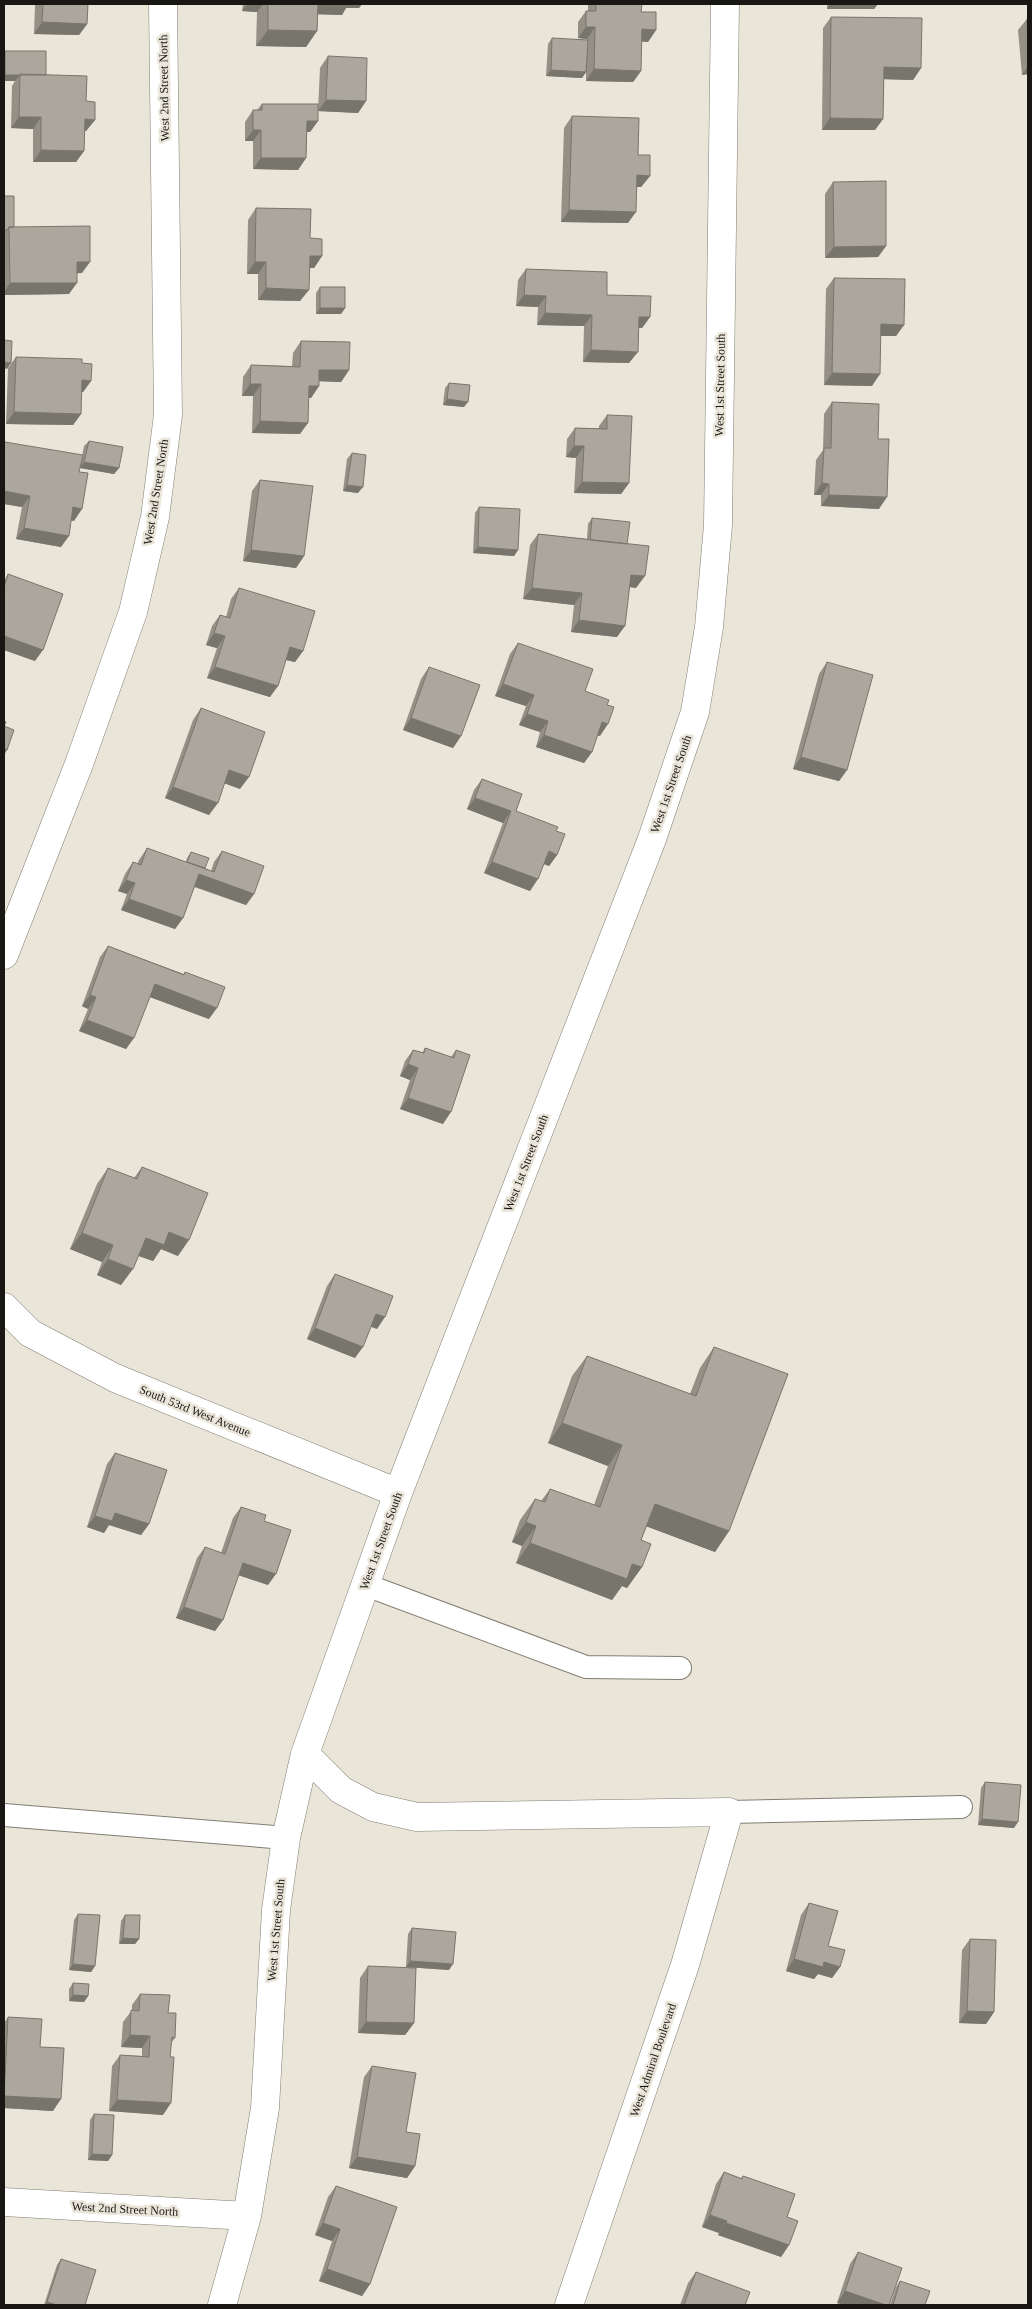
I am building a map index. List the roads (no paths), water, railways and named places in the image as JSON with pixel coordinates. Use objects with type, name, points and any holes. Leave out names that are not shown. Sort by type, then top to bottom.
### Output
[{"type":"street","name":"West 2nd Street North","points":[[4,955],[79,764],[133,612],[155,517],[168,415],[163,4]]},
{"type":"street","name":"West 1st Street South","points":[[222,2305],[247,2216],[265,2108],[276,1910],[286,1838],[305,1754],[398,1493],[648,848],[695,712],[709,627],[718,525],[725,4]]},
{"type":"street","name":"South 53rd West Avenue","points":[[4,1308],[30,1333],[115,1378],[398,1493]]},
{"type":"street","points":[[305,1754],[341,1790],[373,1807],[417,1817],[728,1812]]},
{"type":"street","name":"West Admiral Boulevard","points":[[569,2305],[685,1965],[728,1812]]},
{"type":"street","name":"West 2nd Street North","points":[[4,2202],[247,2216]]},
{"type":"lane","points":[[366,1585],[586,1667],[680,1668]]},
{"type":"lane","points":[[728,1812],[960,1807]]},
{"type":"lane","points":[[4,1815],[286,1838]]}]
